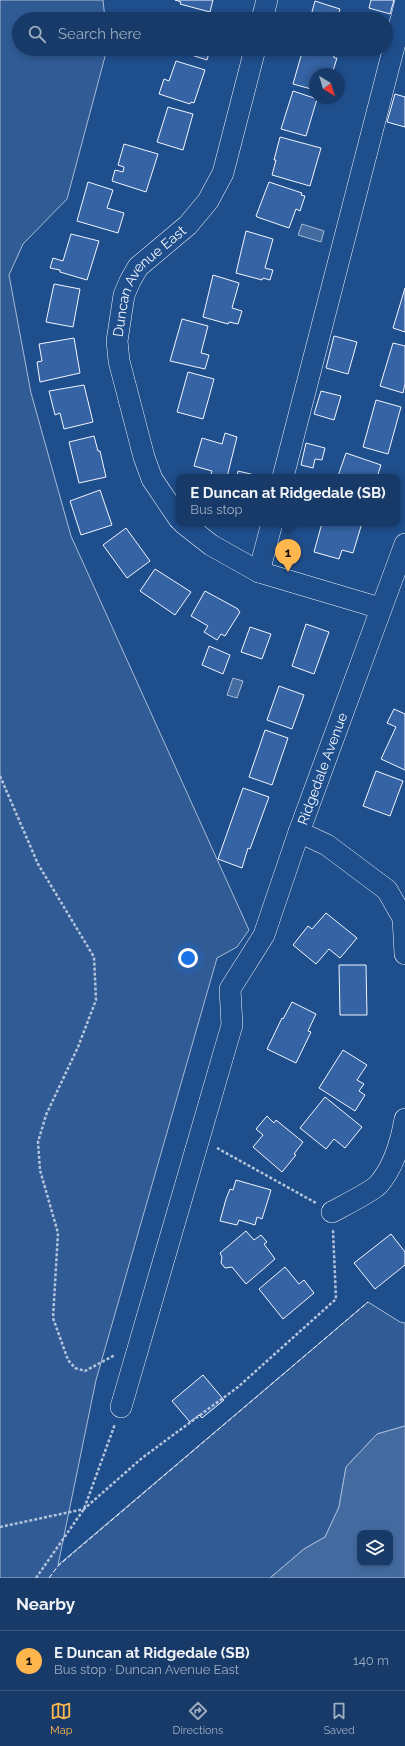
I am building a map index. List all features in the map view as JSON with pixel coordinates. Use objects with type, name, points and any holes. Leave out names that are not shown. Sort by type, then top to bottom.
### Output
[{"type":"street","points":[[264,12],[267,0]]},
{"type":"street","points":[[393,51],[405,4]]},
{"type":"street","name":"Duncan Avenue East","points":[[176,515],[152,479],[144,456],[119,361],[118,342],[124,295],[138,267],[188,224],[208,200],[223,173],[253,56]]},
{"type":"street","points":[[284,474],[392,56]]},
{"type":"street","points":[[187,526],[211,545],[259,572],[380,608]]},
{"type":"street","points":[[259,572],[271,526]]},
{"type":"street","name":"Ridgedale Avenue","points":[[199,1138],[232,1025],[230,989],[264,935],[299,832],[380,608],[405,544]]},
{"type":"street","points":[[299,832],[327,845],[387,890],[403,918],[405,954]]},
{"type":"street","points":[[332,1212],[377,1186],[391,1166],[402,1138],[405,1119]]},
{"type":"street","points":[[121,1407],[199,1138]]},
{"type":"path","points":[[0,776],[38,864],[94,958],[96,1000],[78,1047],[46,1115],[38,1142],[40,1170],[58,1233],[53,1318],[68,1360],[75,1368],[85,1371],[141,1339]]},
{"type":"path","points":[[36,1578],[84,1509],[142,1458],[238,1387],[336,1299],[332,1212],[199,1138]]},
{"type":"path","points":[[84,1509],[121,1407]]},
{"type":"path","points":[[0,1528],[84,1509]]},
{"type":"shaded area","points":[[0,0],[103,0],[104,12],[12,12],[12,56],[105,56],[67,199],[23,244],[9,275],[31,393],[71,536],[249,930],[237,947],[217,958],[96,1380],[58,1565],[368,1302],[400,1322],[405,1323],[405,1426],[377,1434],[346,1467],[339,1507],[325,1537],[304,1549],[270,1578],[0,1578]]},
{"type":"shaded area","points":[[302,224],[324,231],[321,242],[298,235]]},
{"type":"shaded area","points":[[233,678],[243,681],[237,698],[227,695]]},
{"type":"shaded area","points":[[405,1426],[405,1578],[270,1578],[304,1549],[325,1537],[339,1507],[346,1467],[377,1434]]},
{"type":"building","points":[[175,0],[213,0],[210,12],[180,4],[181,2]]},
{"type":"building","points":[[371,0],[394,0],[391,12],[383,12],[369,8]]},
{"type":"building","points":[[315,1],[340,9],[339,12],[312,12]]},
{"type":"building","points":[[194,56],[208,56],[207,60]]},
{"type":"building","points":[[301,56],[334,56],[334,58],[337,58],[334,68],[309,68],[309,88],[293,84]]},
{"type":"building","points":[[176,61],[205,70],[194,103],[191,102],[190,104],[159,94],[164,79],[169,81]]},
{"type":"building","points":[[293,91],[309,96],[309,104],[316,104],[306,136],[281,129]]},
{"type":"building","points":[[395,94],[405,97],[405,127],[387,122]]},
{"type":"building","points":[[168,107],[193,114],[183,150],[157,142]]},
{"type":"building","points":[[280,137],[321,148],[310,186],[272,175]]},
{"type":"building","points":[[124,144],[158,154],[146,192],[112,181],[115,170],[123,172],[124,167],[118,165]]},
{"type":"building","points":[[88,182],[113,190],[107,208],[124,213],[118,233],[77,221]]},
{"type":"building","points":[[269,182],[302,193],[301,195],[305,196],[300,211],[296,209],[289,228],[256,216]]},
{"type":"building","points":[[246,231],[273,239],[265,268],[273,270],[270,280],[263,278],[262,280],[236,273]]},
{"type":"building","points":[[71,234],[99,241],[87,280],[50,268],[53,258],[63,261]]},
{"type":"building","points":[[213,275],[239,283],[232,308],[242,311],[238,324],[229,322],[228,324],[203,317]]},
{"type":"building","points":[[54,284],[80,289],[73,327],[46,322]]},
{"type":"building","points":[[405,288],[405,332],[393,328]]},
{"type":"building","points":[[182,319],[208,326],[201,353],[209,355],[205,369],[170,361]]},
{"type":"building","points":[[334,336],[357,342],[348,374],[326,368]]},
{"type":"building","points":[[74,338],[80,373],[40,382],[37,362],[42,361],[39,344]]},
{"type":"building","points":[[393,343],[405,346],[405,384],[403,393],[380,386]]},
{"type":"building","points":[[188,372],[214,379],[203,419],[177,412]]},
{"type":"building","points":[[84,385],[93,422],[64,429],[60,413],[55,415],[49,391]]},
{"type":"building","points":[[321,391],[341,396],[334,420],[314,414]]},
{"type":"building","points":[[376,400],[401,407],[388,454],[363,447]]},
{"type":"building","points":[[225,433],[237,437],[228,474],[211,474],[212,471],[194,466],[202,438],[222,444]]},
{"type":"building","points":[[94,436],[98,451],[100,451],[106,477],[79,483],[69,442]]},
{"type":"building","points":[[306,443],[325,448],[322,460],[315,459],[313,468],[301,465]]},
{"type":"building","points":[[346,453],[381,465],[378,474],[339,474]]},
{"type":"building","points":[[238,471],[250,474],[238,474]]},
{"type":"building","points":[[100,490],[112,525],[81,535],[70,501]]},
{"type":"building","points":[[321,526],[361,526],[353,553],[342,550],[339,559],[314,552]]},
{"type":"building","points":[[126,528],[150,561],[127,578],[103,545]]},
{"type":"building","points":[[155,569],[191,592],[175,615],[140,591]]},
{"type":"building","points":[[205,591],[238,609],[240,612],[225,636],[221,634],[217,640],[204,632],[208,626],[191,616]]},
{"type":"building","points":[[306,624],[329,632],[314,674],[292,666]]},
{"type":"building","points":[[250,627],[271,634],[262,659],[241,652]]},
{"type":"building","points":[[209,646],[230,655],[223,674],[202,665]]},
{"type":"building","points":[[279,686],[304,695],[292,729],[267,720]]},
{"type":"building","points":[[394,709],[405,714],[405,770],[381,759],[396,727],[387,723]]},
{"type":"building","points":[[265,730],[288,738],[272,785],[249,777]]},
{"type":"building","points":[[376,771],[403,781],[390,816],[363,806]]},
{"type":"building","points":[[243,788],[269,797],[250,849],[248,848],[242,868],[218,859]]},
{"type":"building","points":[[326,913],[357,938],[340,958],[329,949],[316,964],[293,945],[308,926],[312,929]]},
{"type":"building","points":[[339,965],[366,965],[367,1015],[340,1015]]},
{"type":"building","points":[[292,1002],[316,1014],[308,1031],[311,1032],[296,1063],[267,1049],[282,1018],[283,1019]]},
{"type":"building","points":[[343,1050],[367,1065],[357,1080],[364,1084],[359,1091],[365,1095],[355,1111],[319,1088]]},
{"type":"building","points":[[325,1097],[362,1127],[345,1148],[334,1139],[326,1149],[300,1128]]},
{"type":"building","points":[[267,1116],[274,1123],[276,1120],[303,1142],[294,1154],[296,1155],[282,1172],[253,1147],[263,1135],[256,1129]]},
{"type":"building","points":[[236,1180],[271,1190],[262,1219],[257,1217],[255,1225],[239,1220],[237,1225],[220,1221],[226,1199],[230,1189],[233,1190]]},
{"type":"building","points":[[246,1231],[254,1240],[261,1235],[267,1242],[264,1244],[275,1259],[246,1284],[232,1267],[225,1268],[221,1263],[222,1257],[220,1253]]},
{"type":"building","points":[[391,1234],[405,1252],[405,1265],[375,1289],[354,1263]]},
{"type":"building","points":[[285,1267],[299,1284],[304,1280],[314,1293],[283,1319],[259,1289]]},
{"type":"building","points":[[203,1375],[224,1400],[202,1418],[199,1415],[190,1422],[172,1401]]},
{"type":"fence","points":[[49,1578],[58,1566],[368,1302]]},
{"type":"place","name":"E Duncan at Ridgedale (SB)","points":[[288,572]]}]
